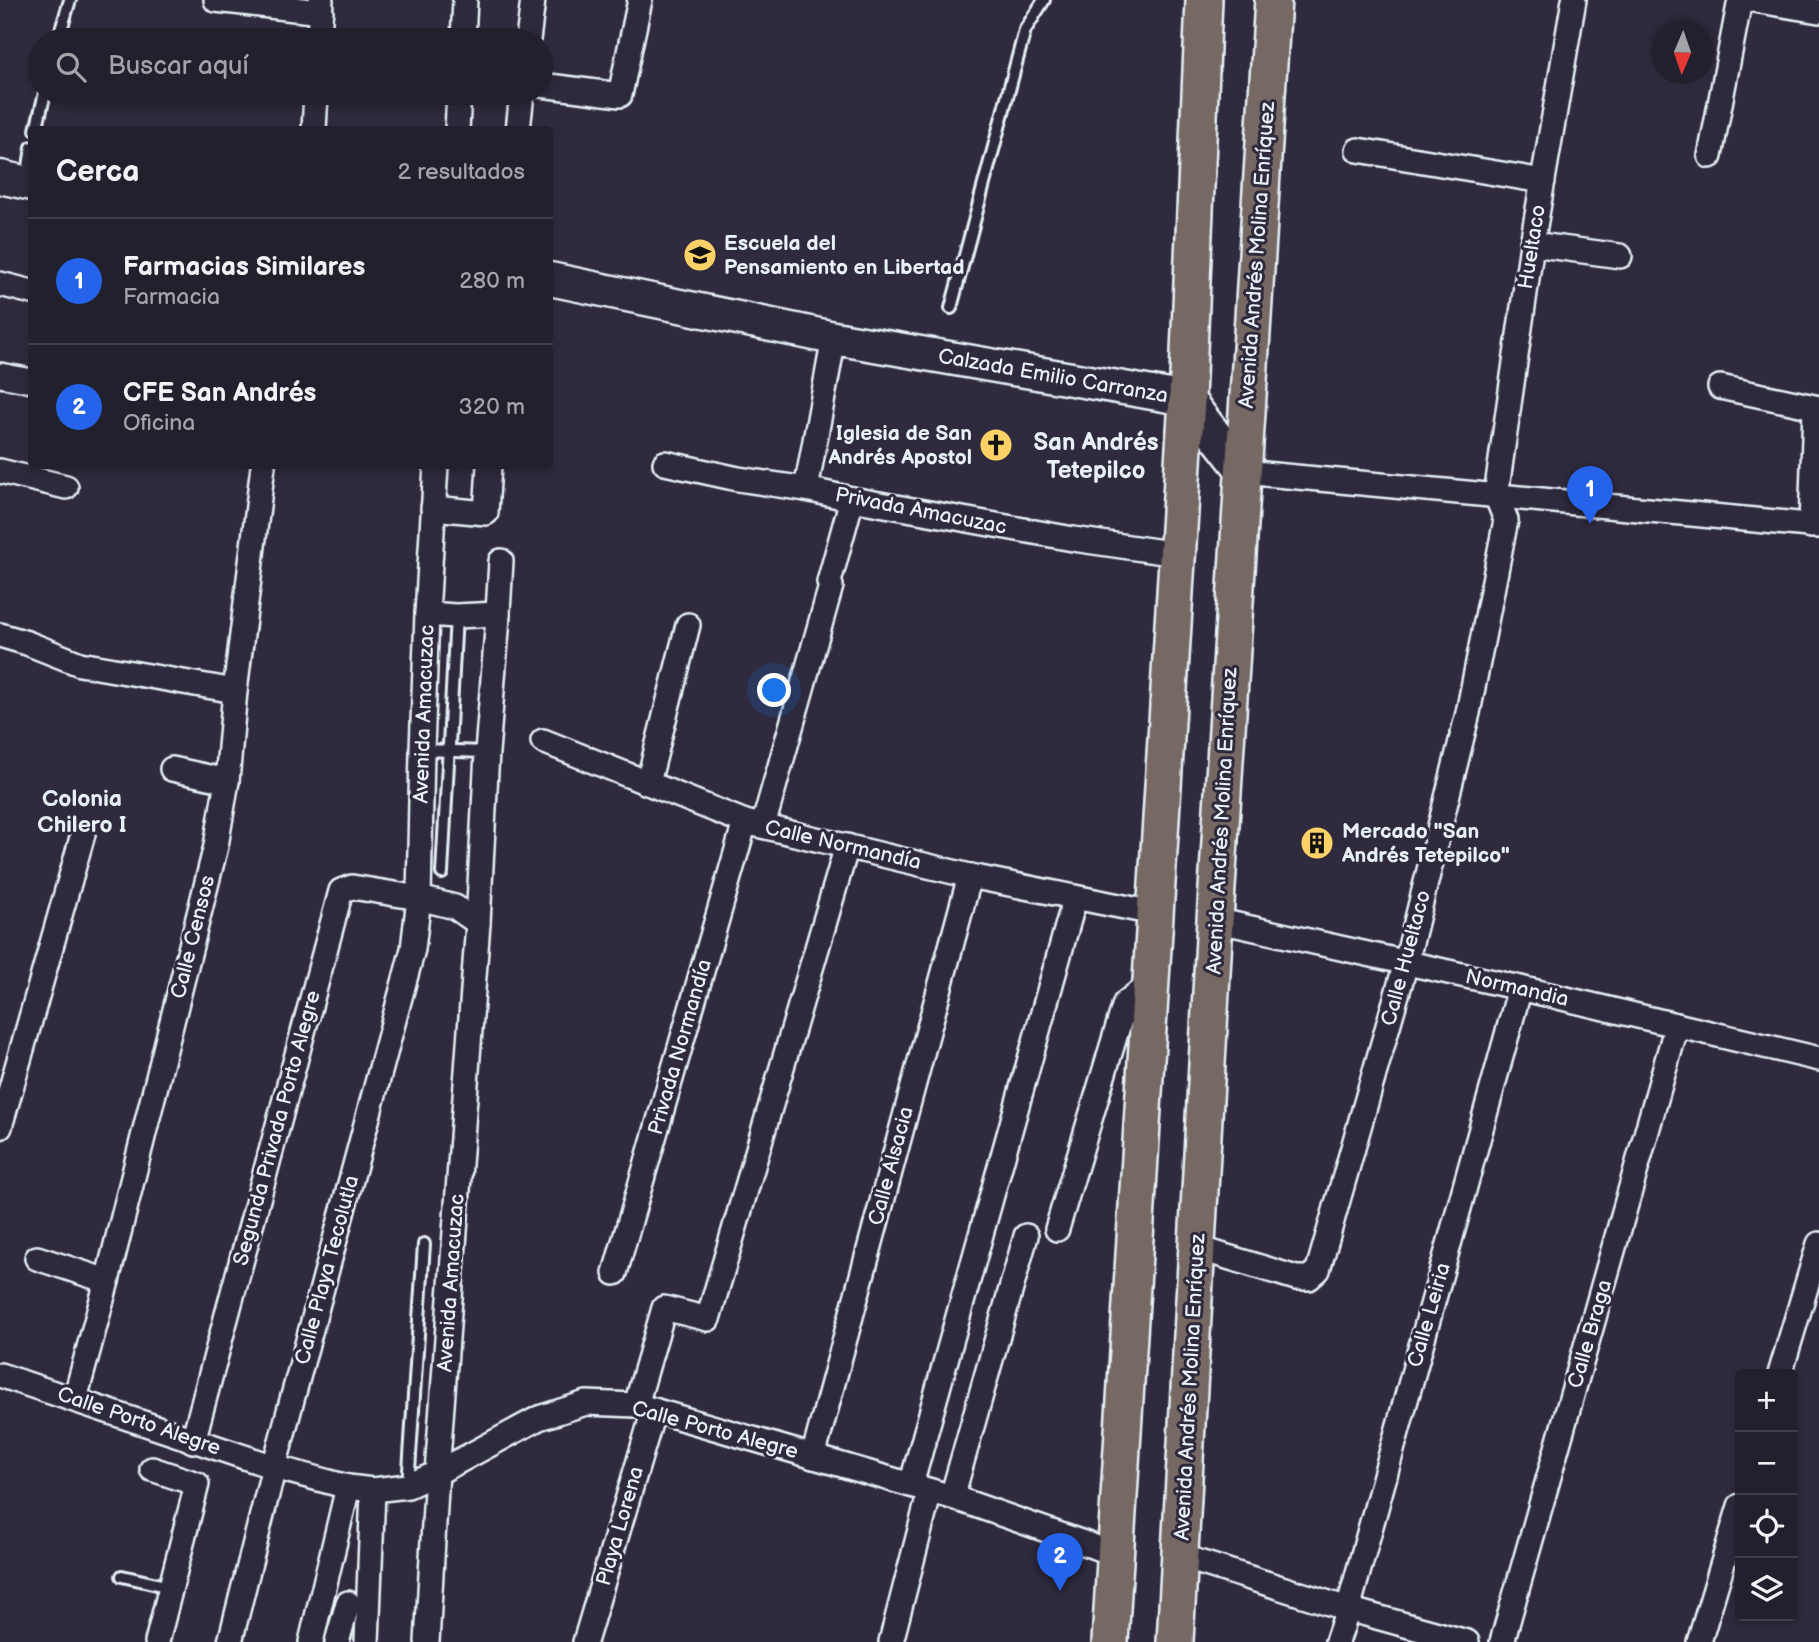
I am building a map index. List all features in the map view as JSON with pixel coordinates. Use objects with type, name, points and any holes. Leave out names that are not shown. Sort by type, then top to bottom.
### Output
[{"type":"main road","points":[[1110,1642],[1187,399],[1204,0]]},
{"type":"main road","name":"Avenida Andrés Molina Enríquez","points":[[1175,1642],[1215,920],[1273,0]]},
{"type":"street","points":[[216,0],[321,6],[320,28]]},
{"type":"street","points":[[464,28],[465,0]]},
{"type":"street","points":[[530,28],[533,0]]},
{"type":"street","points":[[553,87],[620,96],[640,0]]},
{"type":"street","name":"Hueltaco","points":[[1496,495],[1532,244],[1574,0]]},
{"type":"street","points":[[1710,156],[1740,0]]},
{"type":"street","points":[[1754,0],[1819,11]]},
{"type":"street","points":[[314,126],[315,105]]},
{"type":"street","points":[[457,126],[458,105]]},
{"type":"street","points":[[518,126],[521,105]]},
{"type":"street","points":[[1358,150],[1543,181]]},
{"type":"street","points":[[1532,244],[1620,256]]},
{"type":"street","name":"Calzada Emilio Carranza","points":[[553,280],[834,338],[1187,399],[1244,472]]},
{"type":"street","points":[[0,284],[28,291]]},
{"type":"street","points":[[806,489],[834,338]]},
{"type":"street","points":[[0,375],[28,381]]},
{"type":"street","points":[[1244,472],[1815,526],[1817,408],[1720,387]]},
{"type":"street","name":"Privada Amacuzac","points":[[665,463],[738,479],[806,489],[1073,539],[1177,554]]},
{"type":"street","name":"Calle Censos","points":[[75,1399],[216,846],[227,781],[235,691],[263,469]]},
{"type":"street","name":"Avenida Amacuzac","points":[[419,898],[427,614],[436,469]]},
{"type":"street","points":[[433,508],[486,513],[489,469]]},
{"type":"street","points":[[0,471],[66,486]]},
{"type":"street","name":"Calle Hueltaco","points":[[1198,1248],[1296,1278],[1309,1278],[1318,1270],[1406,963],[1468,713],[1506,520],[1496,495]]},
{"type":"street","name":"Privada Normandía","points":[[615,1273],[831,586],[829,582],[852,499]]},
{"type":"street","name":"Avenida Amacuzac","points":[[427,1642],[501,561]]},
{"type":"street","points":[[427,614],[498,614]]},
{"type":"street","points":[[648,783],[688,625]]},
{"type":"street","points":[[0,635],[80,664],[235,691]]},
{"type":"street","name":"Calle Normandía","points":[[543,741],[754,824],[970,876],[1154,914]]},
{"type":"street","points":[[172,769],[227,781]]},
{"type":"street","points":[[0,1127],[83,834]]},
{"type":"street","name":"Playa Lorena","points":[[586,1642],[645,1407],[664,1308],[708,1319],[847,846]]},
{"type":"street","name":"Calle Alsacia","points":[[813,1457],[970,876]]},
{"type":"street","name":"Segunda Privada Porto Alegre","points":[[193,1441],[341,891],[352,887],[419,898]]},
{"type":"street","points":[[419,898],[455,907],[478,923]]},
{"type":"street","name":"Calle Playa Tecolutla","points":[[230,1642],[274,1467],[413,949],[419,898]]},
{"type":"street","points":[[891,1642],[931,1491],[1075,898]]},
{"type":"street","name":"Normandia","points":[[1215,920],[1520,988],[1819,1059]]},
{"type":"street","points":[[1057,1229],[1125,1003],[1151,983]]},
{"type":"street","name":"Calle Leiria","points":[[1337,1642],[1520,988]]},
{"type":"street","name":"Calle Braga","points":[[1502,1642],[1677,1026]]},
{"type":"street","points":[[931,1491],[1026,1236]]},
{"type":"street","points":[[1782,1369],[1819,1244]]},
{"type":"street","points":[[37,1258],[107,1281]]},
{"type":"street","name":"Calle Porto Alegre","points":[[0,1375],[274,1467],[348,1487],[373,1490],[408,1486],[539,1418],[586,1403],[645,1407],[931,1491],[1115,1554]]},
{"type":"street","points":[[152,1469],[197,1484],[157,1642]]},
{"type":"street","points":[[311,1642],[348,1487]]},
{"type":"street","points":[[367,1642],[373,1490]]},
{"type":"street","points":[[1699,1642],[1735,1523]]},
{"type":"street","points":[[1180,1556],[1348,1609],[1467,1642]]},
{"type":"street","points":[[337,1642],[348,1603]]},
{"type":"lane","points":[[62,28],[70,0]]},
{"type":"lane","points":[[951,309],[1025,30],[1044,0]]},
{"type":"lane","points":[[37,126],[42,105]]},
{"type":"lane","points":[[19,181],[28,157]]},
{"type":"lane","points":[[442,873],[456,616]]},
{"type":"lane","points":[[422,750],[487,752]]},
{"type":"lane","points":[[408,1486],[424,1244]]},
{"type":"lane","points":[[122,1576],[170,1587]]},
{"type":"place","name":"Escuela del Pensamiento en Libertad","points":[[700,255]]},
{"type":"place","name":"Iglesia de San Andrés Apostol","points":[[996,445]]},
{"type":"place","name":"Farmacias Similares","points":[[1590,524]]},
{"type":"place","name":"Mercado \"San Andrés Tetepilco\"","points":[[1317,843]]},
{"type":"place","name":"CFE San Andrés","points":[[1060,1591]]},
{"type":"district","name":"San Andrés Tetepilco","points":[[1096,456]]},
{"type":"district","name":"Colonia Chilero I","points":[[82,812]]}]
